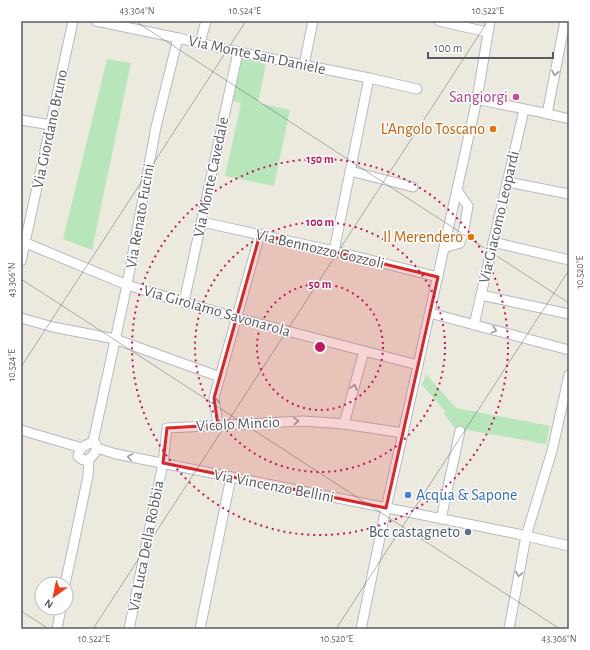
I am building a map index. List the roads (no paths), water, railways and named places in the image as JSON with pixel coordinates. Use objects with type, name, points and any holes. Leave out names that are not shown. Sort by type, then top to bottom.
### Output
[{"type":"street","name":"Via Giordano Bruno","points":[[21,261],[23,241],[51,125],[73,21]]},
{"type":"street","name":"Via Monte San Daniele","points":[[96,21],[417,89]]},
{"type":"street","points":[[200,43],[206,21]]},
{"type":"street","points":[[304,65],[313,21]]},
{"type":"street","points":[[439,21],[487,32]]},
{"type":"street","points":[[361,629],[386,508],[477,99],[490,21]]},
{"type":"street","points":[[547,114],[565,21]]},
{"type":"street","name":"Via Renato Fucini","points":[[95,445],[127,285],[156,127],[178,38]]},
{"type":"street","name":"Via Monte Cavedale","points":[[184,302],[238,52]]},
{"type":"street","points":[[334,251],[369,78]]},
{"type":"street","points":[[477,99],[569,119]]},
{"type":"street","name":"Via Giacomo Leopardi","points":[[474,325],[524,110]]},
{"type":"street","points":[[21,120],[51,125]]},
{"type":"street","points":[[350,171],[413,187]]},
{"type":"street","points":[[507,182],[569,194]]},
{"type":"street","points":[[444,248],[460,243],[464,229],[468,206],[457,190]]},
{"type":"street","name":"Via Bennozzo Gozzoli","points":[[202,222],[334,251],[438,277]]},
{"type":"street","points":[[218,425],[214,398],[260,234]]},
{"type":"street","name":"Via Girolamo Savonarola","points":[[23,241],[127,285],[237,318],[364,350],[418,366]]},
{"type":"street","points":[[493,242],[569,260]]},
{"type":"street","points":[[481,295],[569,314]]},
{"type":"street","points":[[430,313],[569,350]]},
{"type":"street","points":[[21,318],[53,327],[115,339],[220,377]]},
{"type":"street","points":[[344,424],[364,350]]},
{"type":"street","points":[[509,629],[526,536],[552,450],[569,375]]},
{"type":"street","name":"Vicolo Mincio","points":[[163,463],[167,428],[303,421],[344,424],[403,433]]},
{"type":"street","points":[[21,430],[82,448]]},
{"type":"street","points":[[441,519],[460,431]]},
{"type":"street","points":[[68,576],[88,476],[89,459],[92,457],[95,445],[88,444],[79,452],[78,456],[80,459],[89,459]]},
{"type":"street","name":"Via Vincenzo Bellini","points":[[95,445],[116,454],[526,536],[569,546]]},
{"type":"street","name":"Via Luca Della Robbia","points":[[129,629],[163,463]]},
{"type":"street","points":[[200,629],[231,477]]},
{"type":"street","points":[[57,629],[59,616]]},
{"type":"place","name":"Sangiorgi","points":[[516,97]]},
{"type":"place","name":"L'Angolo Toscano","points":[[493,129]]},
{"type":"place","name":"Il Merendero","points":[[471,237]]},
{"type":"place","name":"Acqua & Sapone","points":[[408,495]]},
{"type":"place","name":"Bcc castagneto","points":[[468,532]]}]
